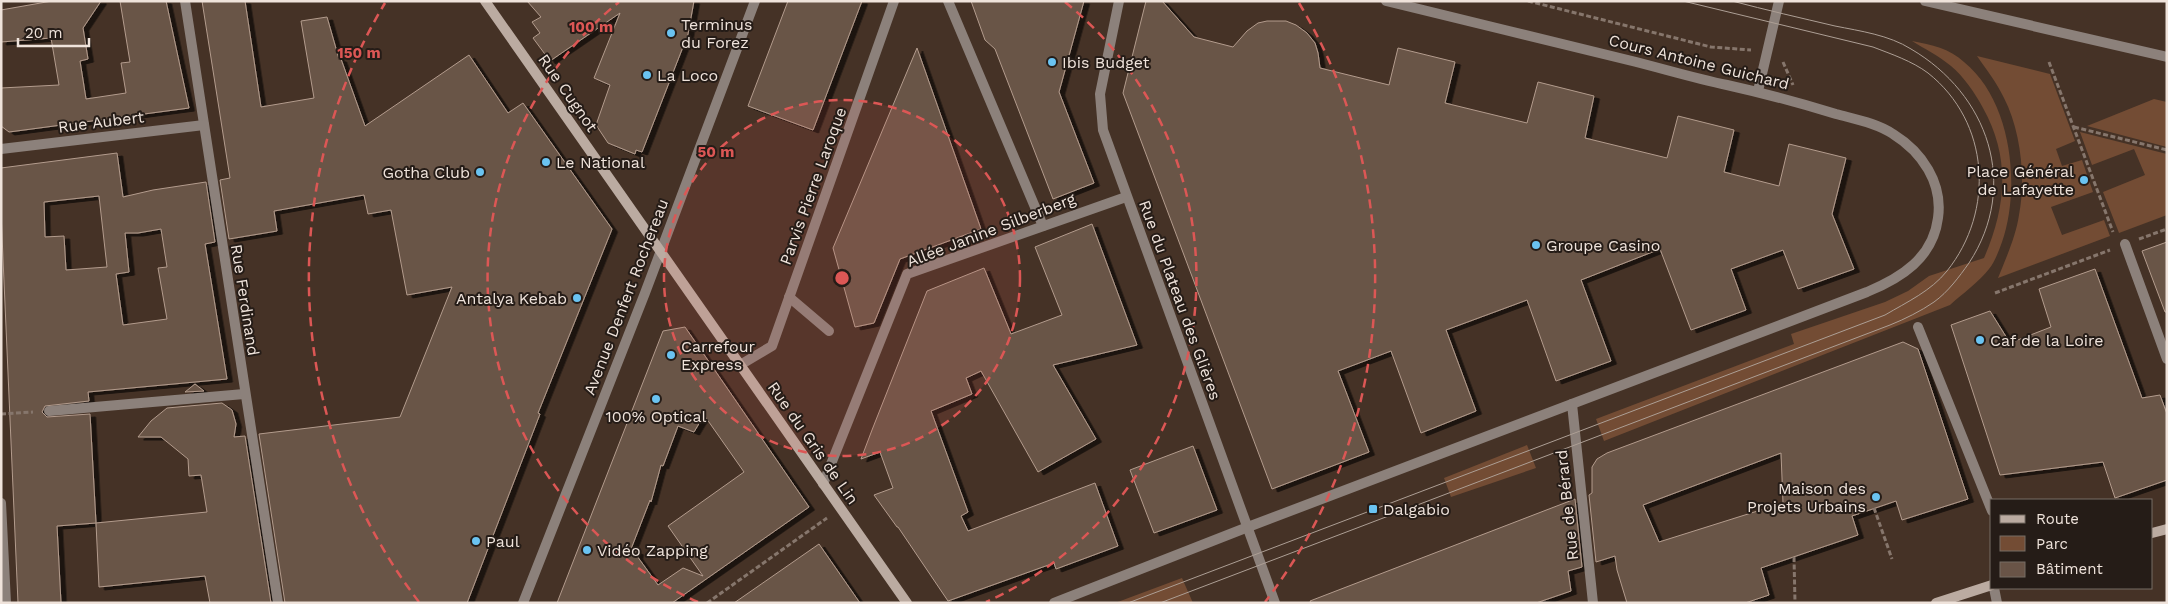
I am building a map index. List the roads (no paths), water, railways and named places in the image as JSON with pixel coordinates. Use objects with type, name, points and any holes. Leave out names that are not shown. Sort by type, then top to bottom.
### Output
[{"type":"main road","name":"Rue Cugnot","points":[[485,1],[660,251]]},
{"type":"main road","name":"Rue du Gris de Lin","points":[[660,251],[907,603]]},
{"type":"main road","points":[[2153,534],[2167,529]]},
{"type":"main road","points":[[1936,603],[1990,587]]},
{"type":"street","name":"Rue Ferdinand","points":[[185,1],[244,394],[278,603]]},
{"type":"street","name":"Avenue Denfert Rochereau","points":[[523,603],[755,1]]},
{"type":"street","name":"Parvis Pierre Laroque","points":[[740,365],[772,346],[894,1]]},
{"type":"street","points":[[948,1],[1043,226]]},
{"type":"street","name":"Rue du Plateau des Glières","points":[[1119,1],[1100,94],[1103,130],[1275,603]]},
{"type":"street","name":"Cours Antoine Guichard","points":[[1386,1],[1758,91],[1867,123],[1892,133],[1908,145],[1932,176],[1938,191],[1939,212],[1937,230],[1931,244],[1914,265],[1886,284],[1572,404]]},
{"type":"street","points":[[1758,91],[1779,1]]},
{"type":"street","points":[[1925,1],[2167,57]]},
{"type":"street","name":"Rue Aubert","points":[[1,149],[204,125]]},
{"type":"street","name":"Allée Janine Silberberg","points":[[823,484],[906,274],[1126,197]]},
{"type":"street","points":[[2122,246],[2167,359]]},
{"type":"street","points":[[789,297],[829,331]]},
{"type":"street","points":[[1918,326],[1990,506]]},
{"type":"street","points":[[49,411],[244,394]]},
{"type":"street","points":[[1054,603],[1572,404]]},
{"type":"street","name":"Rue de Bérard","points":[[1572,404],[1593,603]]},
{"type":"street","points":[[1,503],[6,603]]},
{"type":"street","points":[[1994,589],[1997,603]]},
{"type":"tram line","points":[[1128,603],[1885,315],[1918,296],[1941,278],[1963,247],[1973,222],[1978,195],[1979,168],[1974,141],[1964,116],[1949,93],[1922,69],[1873,47],[1683,1]]},
{"type":"tram line","points":[[1160,603],[1890,325],[1913,315],[1949,289],[1969,263],[1984,233],[1992,203],[1993,173],[1988,144],[1977,116],[1960,90],[1938,68],[1911,49],[1893,40],[1732,1]]},
{"type":"place","name":"Terminus du Forez","points":[[671,33]]},
{"type":"place","name":"Ibis Budget","points":[[1052,62]]},
{"type":"place","name":"La Loco","points":[[647,75]]},
{"type":"place","name":"Le National","points":[[546,162]]},
{"type":"place","name":"Gotha Club","points":[[480,172]]},
{"type":"place","name":"Place Général de Lafayette","points":[[2084,180]]},
{"type":"place","name":"Groupe Casino","points":[[1536,245]]},
{"type":"place","name":"Antalya Kebab","points":[[577,298]]},
{"type":"place","name":"Caf de la Loire","points":[[1980,340]]},
{"type":"place","name":"Carrefour Express","points":[[671,355]]},
{"type":"place","name":"100% Optical","points":[[656,399]]},
{"type":"place","name":"Maison des Projets Urbains","points":[[1876,497]]},
{"type":"place","name":"Dalgabio","points":[[1373,509]]},
{"type":"place","name":"Paul","points":[[476,541]]},
{"type":"place","name":"Vidéo Zapping","points":[[587,550]]}]
